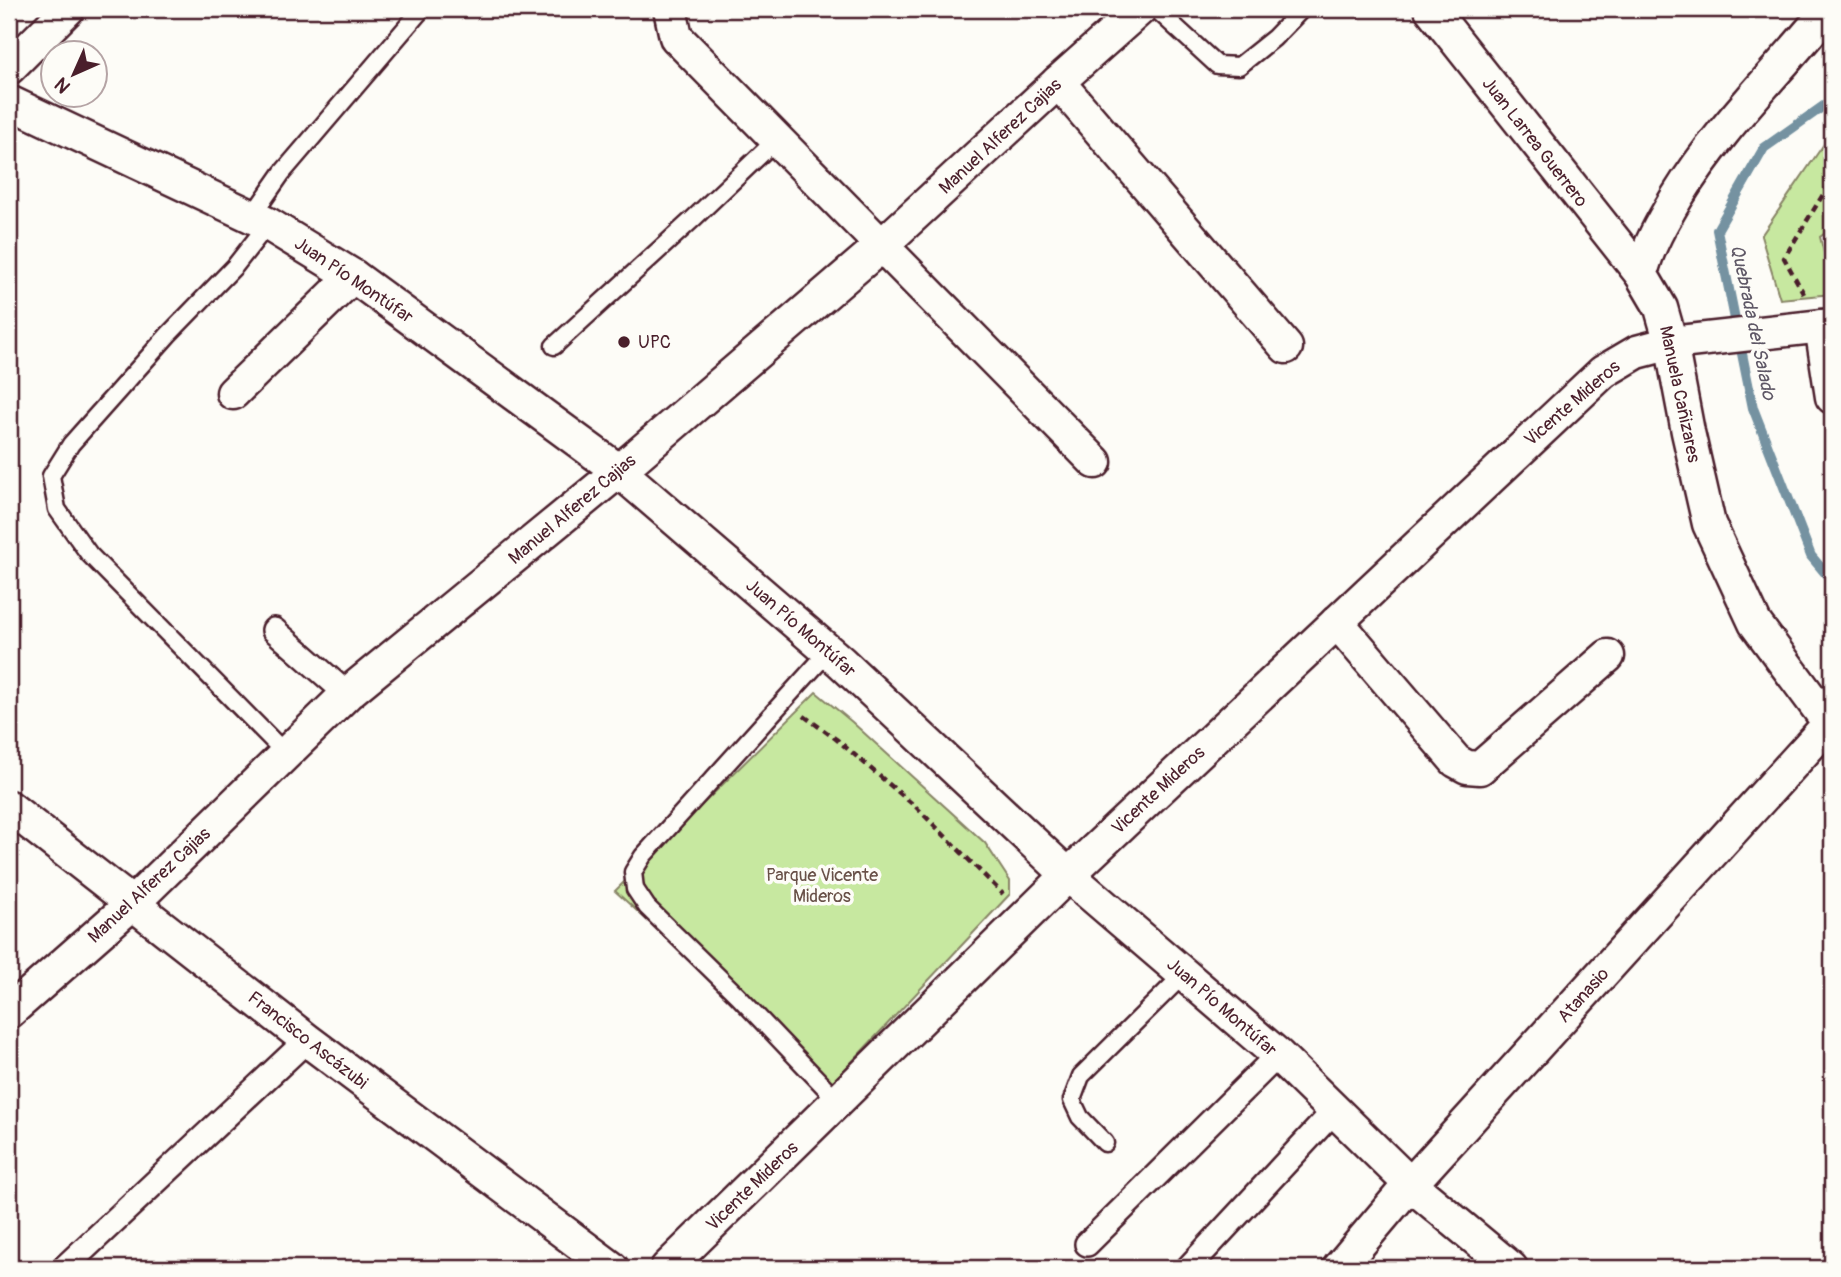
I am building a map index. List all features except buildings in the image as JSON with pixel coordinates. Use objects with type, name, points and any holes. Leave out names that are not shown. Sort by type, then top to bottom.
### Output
[{"type":"street","points":[[9,68],[68,9]]},
{"type":"street","points":[[670,9],[676,37],[1095,462]]},
{"type":"street","name":"Manuel Alferez Cajias","points":[[9,1012],[133,903],[347,694],[619,471],[881,246],[1140,9]]},
{"type":"street","name":"Juan Larrea Guerrero","points":[[1431,9],[1641,274]]},
{"type":"street","points":[[1641,274],[1646,253],[1656,232],[1694,170],[1829,9]]},
{"type":"street","points":[[1058,82],[1286,347]]},
{"type":"street","name":"Juan Pío Montúfar","points":[[9,102],[260,220],[353,276],[619,471],[841,662],[1069,875],[1278,1055],[1411,1185],[1511,1268]]},
{"type":"street","name":"Manuela Cañizares","points":[[1641,274],[1661,308],[1686,341],[1688,432],[1709,524],[1755,623],[1831,725]]},
{"type":"street","points":[[233,393],[353,276]]},
{"type":"street","points":[[1817,327],[1832,397]]},
{"type":"street","name":"Vicente Mideros","points":[[667,1268],[1069,875],[1602,372],[1637,352],[1686,341],[1817,327]]},
{"type":"street","points":[[1336,622],[1455,761],[1467,767],[1480,768],[1608,656]]},
{"type":"street","points":[[274,630],[347,694]]},
{"type":"street","name":"Atanasio","points":[[1339,1268],[1411,1185],[1831,725]]},
{"type":"street","name":"Francisco Ascázubi","points":[[9,807],[307,1040],[612,1268]]},
{"type":"street","points":[[64,1268],[307,1040]]},
{"type":"street","points":[[1087,1244],[1278,1055]]},
{"type":"street","points":[[1188,1268],[1334,1111]]},
{"type":"lane","points":[[286,754],[89,554],[57,509],[51,476],[71,444],[168,335],[235,266],[282,173],[422,9]]},
{"type":"lane","points":[[1156,9],[1217,65],[1239,66],[1274,38],[1302,9]]},
{"type":"lane","points":[[554,346],[777,139]]},
{"type":"lane","points":[[828,652],[643,856],[633,872],[635,889],[647,907],[738,996],[838,1101]]},
{"type":"lane","points":[[1105,1143],[1080,1116],[1072,1100],[1081,1076],[1184,974]]},
{"type":"path","points":[[1817,327],[1784,258],[1832,180]]},
{"type":"path","points":[[807,718],[916,807],[1004,895]]},
{"type":"green space","points":[[1832,135],[1832,228],[1820,237],[1832,294],[1780,299],[1761,236]]},
{"type":"green space","name":"Parque Vicente Mideros","points":[[816,692],[985,843],[1010,881],[1010,894],[829,1086],[615,891]]},
{"type":"waterway","name":"Quebrada del Salado","points":[[1832,100],[1764,148],[1717,230],[1753,408],[1811,556],[1832,581]]},
{"type":"place","name":"UPC","points":[[624,342]]}]
